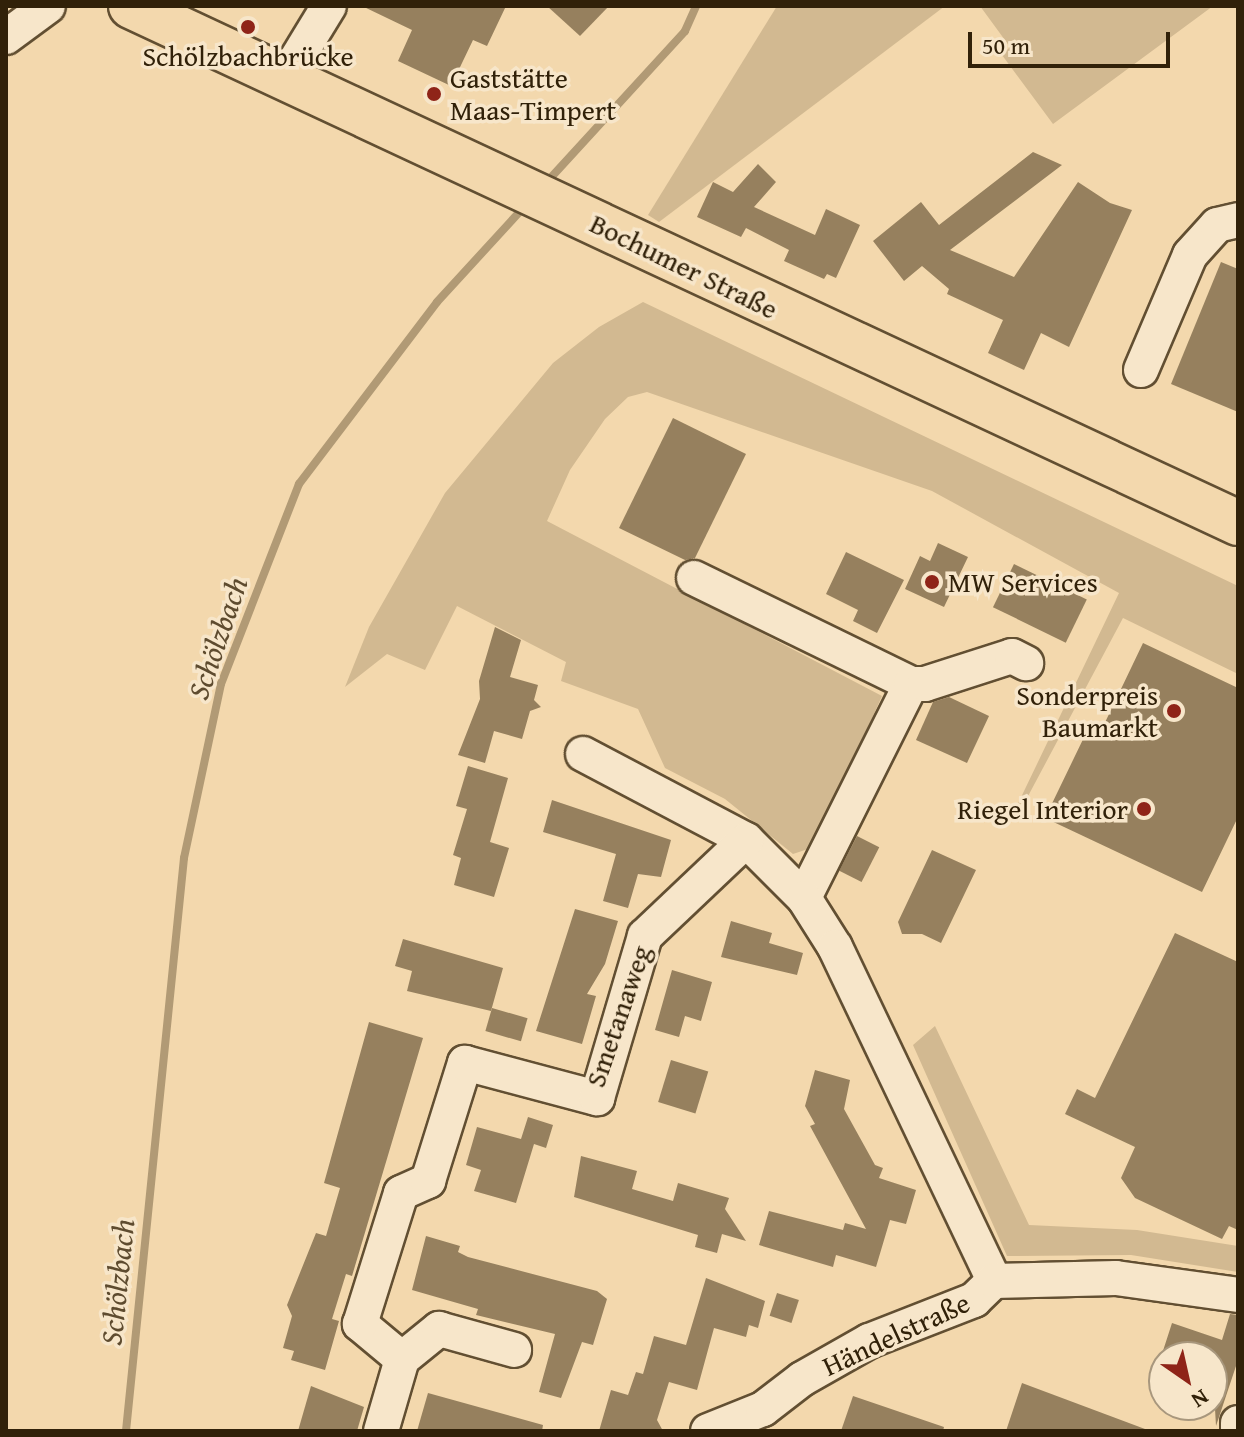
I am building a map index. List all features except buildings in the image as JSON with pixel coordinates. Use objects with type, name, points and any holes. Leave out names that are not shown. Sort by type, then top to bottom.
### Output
[{"type":"main road","name":"Bochumer Straße","points":[[131,6],[1238,523]]},
{"type":"street","points":[[6,37],[48,6]]},
{"type":"street","points":[[285,78],[329,6]]},
{"type":"street","points":[[1141,370],[1190,255],[1217,225],[1238,220]]},
{"type":"street","points":[[694,578],[911,684],[925,684],[1012,656],[1026,663]]},
{"type":"street","points":[[804,898],[911,684]]},
{"type":"street","points":[[583,754],[746,840],[804,898],[835,947],[994,1281]]},
{"type":"street","name":"Smetanaweg","points":[[402,1359],[360,1324],[401,1193],[428,1181],[465,1063],[597,1098],[645,936],[746,840]]},
{"type":"street","name":"Händelstraße","points":[[708,1431],[763,1409],[802,1379],[869,1341],[974,1300],[994,1281],[1116,1278],[1238,1295]]},
{"type":"street","points":[[381,1431],[402,1359],[439,1329],[514,1350]]},
{"type":"street","points":[[1238,1423],[1238,1430]]},
{"type":"shaded area","points":[[777,6],[945,6],[659,222],[648,215]]},
{"type":"shaded area","points":[[980,6],[1213,6],[1053,124],[1002,55],[1010,47]]},
{"type":"shaded area","points":[[643,302],[1238,586],[1238,674],[1123,618],[1019,813],[1014,812],[1119,593],[932,491],[647,392],[628,397],[605,419],[570,470],[547,521],[882,696],[814,847],[793,854],[725,799],[665,768],[638,709],[561,681],[566,662],[457,606],[425,670],[387,654],[345,687],[369,627],[445,493],[553,363],[599,327]]},
{"type":"shaded area","points":[[935,1026],[1029,1225],[1137,1230],[1238,1246],[1238,1272],[1131,1255],[1007,1256],[913,1045]]},
{"type":"waterway","name":"Schölzbach","points":[[545,184],[685,31],[696,6]]},
{"type":"waterway","name":"Schölzbach","points":[[126,1431],[184,858],[221,684],[299,484],[437,302],[525,206]]},
{"type":"place","name":"Schölzbachbrücke","points":[[248,27]]},
{"type":"place","name":"Gaststätte Maas-Timpert","points":[[434,94]]},
{"type":"place","name":"MW Services","points":[[932,582]]},
{"type":"place","name":"Sonderpreis Baumarkt","points":[[1174,711]]},
{"type":"place","name":"Riegel Interior","points":[[1144,809]]}]
